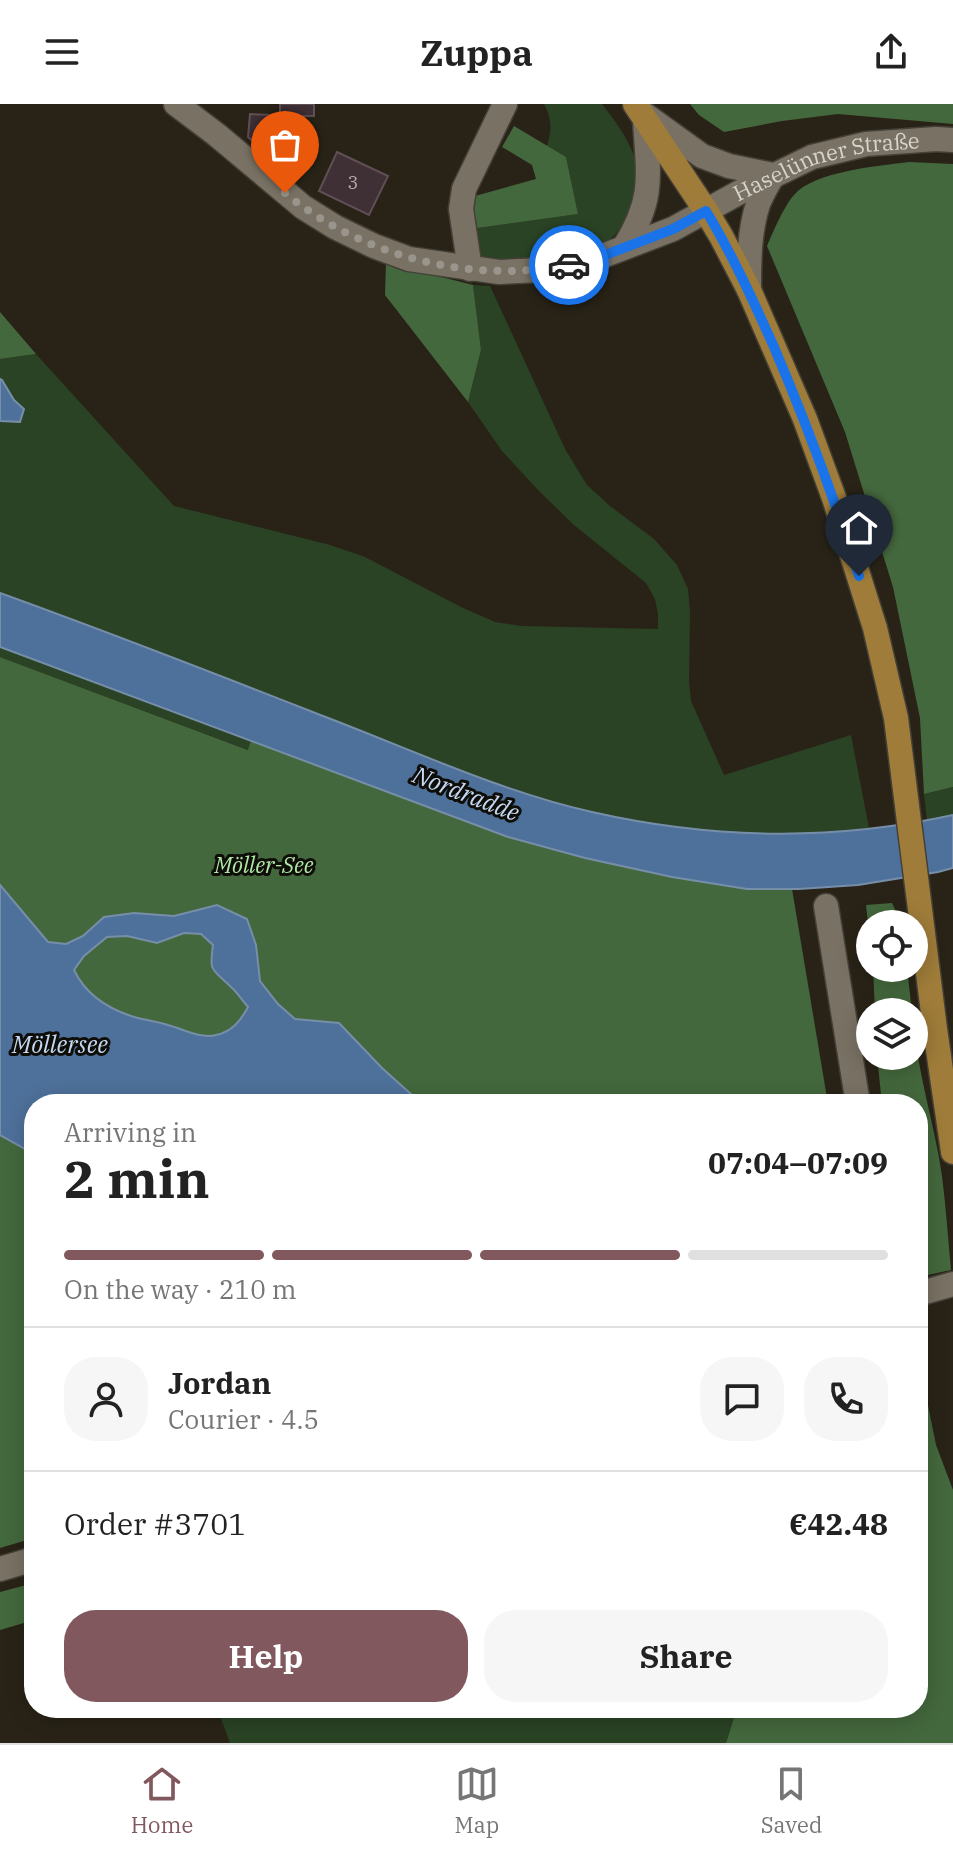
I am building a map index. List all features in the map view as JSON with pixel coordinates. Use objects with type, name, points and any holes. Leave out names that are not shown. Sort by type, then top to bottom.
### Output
[{"type":"main road","points":[[640,112],[706,211],[749,290],[810,432],[875,628],[896,718],[953,1152]]},
{"type":"street","name":"Haselünner Straße","points":[[176,104],[303,207],[335,227],[409,259],[499,272],[542,270],[587,262],[673,229],[812,157],[866,144],[953,140]]},
{"type":"street","points":[[470,269],[461,209],[464,189],[505,104]]},
{"type":"street","points":[[640,112],[702,156],[729,166],[773,175],[759,201],[750,238],[749,290]]},
{"type":"street","points":[[625,246],[639,224],[649,186],[640,112]]},
{"type":"street","points":[[826,906],[856,1094]]},
{"type":"street","points":[[928,1291],[953,1284]]},
{"type":"street","points":[[0,1569],[24,1562]]},
{"type":"green space","points":[[544,104],[602,104],[621,131],[635,160],[639,190],[635,205],[612,237],[586,250],[511,260],[478,255],[470,229],[578,214],[566,157],[547,146],[550,124]]},
{"type":"green space","points":[[690,104],[953,104],[953,124],[838,114],[724,132],[699,115]]},
{"type":"green space","points":[[514,126],[566,157],[578,214],[470,229],[468,198],[536,179],[532,165],[502,147]]},
{"type":"green space","points":[[909,162],[953,164],[953,787],[924,794],[920,718],[893,587],[845,432],[767,246],[786,206],[803,187],[848,171]]},
{"type":"green space","points":[[386,263],[473,285],[481,350],[468,402],[385,295]]},
{"type":"green space","points":[[473,285],[490,286],[565,449],[587,485],[654,539],[677,565],[688,589],[691,701],[724,775],[851,735],[869,828],[834,832],[730,832],[661,825],[558,803],[456,769],[0,593],[0,359],[36,354],[174,506],[330,545],[365,557],[495,622],[521,626],[658,629],[655,599],[646,583],[574,525],[539,491],[502,451],[468,402],[481,350]]},
{"type":"green space","points":[[0,312],[36,354],[0,359]]},
{"type":"green space","points":[[0,647],[251,740],[249,750],[0,657]]},
{"type":"green space","name":"Möller-See","points":[[0,657],[248,750],[251,740],[508,837],[672,877],[747,889],[792,889],[826,1094],[411,1094],[339,1023],[295,1019],[278,1004],[260,981],[256,945],[246,919],[216,905],[174,916],[134,913],[104,917],[83,936],[66,945],[48,942],[0,885]]},
{"type":"green space","points":[[953,787],[953,815],[927,821],[924,794]]},
{"type":"green space","points":[[892,903],[895,910],[867,910],[866,905]]},
{"type":"green space","points":[[184,933],[201,934],[213,945],[213,970],[248,1007],[227,1031],[210,1036],[197,1035],[122,1012],[90,992],[74,970],[84,956],[107,937],[127,936],[157,943]]},
{"type":"green space","points":[[874,982],[909,982],[910,998],[874,998]]},
{"type":"green space","points":[[878,1070],[921,1070],[926,1094],[881,1094]]},
{"type":"green space","points":[[928,1104],[942,1176],[951,1270],[928,1275]]},
{"type":"green space","points":[[0,1135],[24,1148],[24,1541],[0,1548]]},
{"type":"green space","points":[[928,1405],[936,1445],[953,1490],[953,1743],[726,1743],[734,1718],[928,1718]]},
{"type":"green space","points":[[24,1586],[24,1623],[0,1630],[0,1592]]},
{"type":"green space","points":[[221,1718],[734,1718],[726,1743],[230,1743]]},
{"type":"water","points":[[0,379],[24,409],[20,422],[0,421]]},
{"type":"water","name":"Nordradde","points":[[0,593],[490,782],[592,812],[682,828],[772,833],[863,829],[953,815],[953,868],[858,885],[747,889],[672,877],[508,837],[0,647]]},
{"type":"water","name":"Möllersee","points":[[0,885],[48,942],[66,944],[83,936],[104,917],[134,913],[174,916],[217,905],[247,919],[256,945],[260,981],[278,1004],[295,1019],[339,1023],[411,1094],[24,1094],[24,1148],[0,1135]],"holes":[[[184,933],[201,934],[213,945],[213,969],[248,1007],[235,1025],[210,1036],[122,1013],[91,993],[74,970],[84,956],[107,937],[127,936],[157,943]]]},
{"type":"building","points":[[280,104],[314,104],[314,116],[280,116]]},
{"type":"building","points":[[250,114],[271,115],[270,133],[296,157],[286,170],[248,137]]},
{"type":"building","points":[[337,152],[388,176],[369,215],[319,191]]},
{"type":"way so far","points":[[285,193],[335,227],[409,259],[499,272],[569,265]]},
{"type":"route","points":[[569,265],[587,262],[673,229],[706,211],[749,290],[805,419],[859,576]]}]
